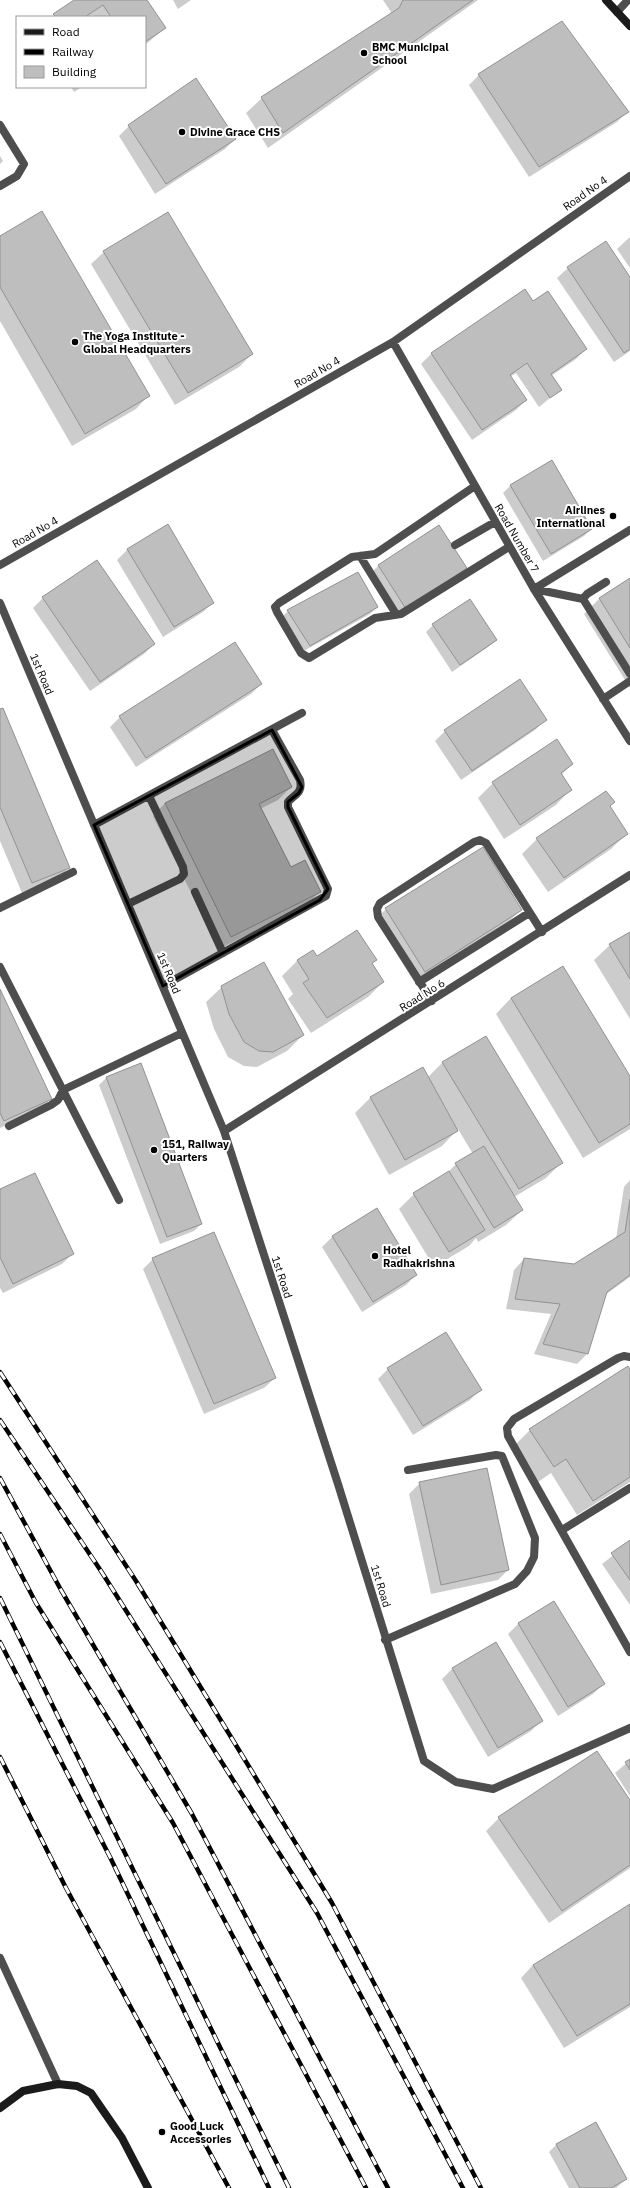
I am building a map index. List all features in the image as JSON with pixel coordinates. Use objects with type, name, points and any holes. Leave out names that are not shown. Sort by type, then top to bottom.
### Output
[{"type":"street","points":[[606,0],[630,26]]},
{"type":"street","points":[[617,12],[628,0]]},
{"type":"street","points":[[0,125],[24,164],[17,176],[0,186]]},
{"type":"street","name":"Road No 4","points":[[0,565],[393,342],[630,176]]},
{"type":"street","name":"Road Number 7","points":[[393,342],[509,547],[630,741]]},
{"type":"street","points":[[475,486],[375,554],[352,557],[276,607],[301,653],[309,658],[376,618],[401,614],[509,547]]},
{"type":"street","points":[[455,544],[495,522]]},
{"type":"street","points":[[534,589],[630,530]]},
{"type":"street","points":[[360,556],[396,614]]},
{"type":"street","points":[[583,599],[587,594],[606,582]]},
{"type":"street","points":[[534,589],[583,599],[630,674]]},
{"type":"street","name":"1st Road","points":[[0,603],[224,1131],[338,1484],[385,1640],[424,1761],[456,1782],[493,1789],[630,1728]]},
{"type":"street","points":[[603,699],[630,681]]},
{"type":"street","points":[[94,825],[302,713]]},
{"type":"street","points":[[163,986],[326,896],[328,889],[288,807],[288,802],[299,793],[302,787],[300,780],[272,730]]},
{"type":"street","points":[[128,904],[180,879],[184,874],[183,867],[149,796]]},
{"type":"street","points":[[432,1002],[378,917],[377,909],[380,902],[474,842],[480,840],[486,843],[542,932]]},
{"type":"street","points":[[0,908],[73,872]]},
{"type":"street","name":"Road No 6","points":[[224,1131],[432,1002],[630,874]]},
{"type":"street","points":[[194,892],[223,952]]},
{"type":"street","points":[[419,982],[530,913]]},
{"type":"street","points":[[0,968],[119,1200]]},
{"type":"street","points":[[9,1126],[51,1105],[58,1100],[63,1090],[182,1033]]},
{"type":"street","points":[[630,1357],[624,1356],[611,1362],[514,1419],[507,1428],[508,1436],[630,1652]]},
{"type":"street","points":[[385,1640],[515,1584],[527,1571],[534,1557],[535,1538],[502,1456],[496,1455],[408,1470]]},
{"type":"street","points":[[562,1530],[630,1488]]},
{"type":"street","points":[[0,1958],[58,2084]]},
{"type":"street","points":[[0,2108],[22,2091],[58,2084],[77,2086],[91,2093],[122,2138],[148,2188]]},
{"type":"highlighted area","points":[[272,730],[302,787],[299,793],[288,802],[288,807],[328,889],[320,900],[163,986],[94,825]]},
{"type":"building","points":[[74,0],[147,0],[166,28],[146,41],[146,16],[110,16],[103,5],[86,16],[55,16],[53,14]]},
{"type":"building","name":"BMC Municipal School","points":[[403,0],[473,0],[283,133],[261,97],[399,8]]},
{"type":"building","points":[[562,21],[629,112],[539,167],[478,74]]},
{"type":"building","name":"Divine Grace CHS","points":[[196,78],[236,139],[166,184],[128,125]]},
{"type":"building","name":"The Yoga Institute - Global Headquarters","points":[[42,211],[150,396],[85,434],[0,287],[0,236]]},
{"type":"building","points":[[168,212],[253,354],[188,393],[103,251]]},
{"type":"building","points":[[606,241],[630,277],[630,349],[624,353],[567,267]]},
{"type":"building","points":[[525,289],[533,301],[548,291],[587,349],[551,374],[562,390],[550,398],[527,363],[510,375],[527,400],[482,430],[431,353]]},
{"type":"building","points":[[552,460],[592,529],[551,554],[510,485]]},
{"type":"building","points":[[168,524],[214,603],[174,627],[127,549]]},
{"type":"building","points":[[439,525],[467,568],[406,609],[378,565]]},
{"type":"building","points":[[97,560],[155,644],[100,682],[42,597]]},
{"type":"building","points":[[358,572],[378,607],[310,646],[287,610]]},
{"type":"building","points":[[630,578],[630,648],[599,598]]},
{"type":"building","points":[[470,599],[497,640],[460,665],[432,624]]},
{"type":"building","points":[[235,642],[262,684],[146,758],[119,716]]},
{"type":"building","points":[[520,679],[547,720],[472,771],[444,730]]},
{"type":"building","points":[[3,708],[70,868],[32,883],[0,807],[0,709]]},
{"type":"building","points":[[557,739],[573,764],[561,773],[572,790],[520,825],[492,782]]},
{"type":"building","points":[[273,749],[292,787],[259,804],[291,867],[305,860],[321,892],[231,937],[165,803]]},
{"type":"building","points":[[606,791],[615,802],[610,806],[628,834],[564,878],[536,838]]},
{"type":"building","points":[[483,847],[522,910],[425,972],[385,908]]},
{"type":"building","points":[[357,930],[377,960],[372,963],[384,982],[327,1018],[303,983],[309,979],[297,960],[313,950],[317,956]]},
{"type":"building","points":[[630,932],[630,979],[609,944]]},
{"type":"building","points":[[264,962],[304,1035],[273,1052],[259,1051],[244,1042],[229,1014],[221,986]]},
{"type":"building","points":[[563,966],[630,1076],[630,1124],[599,1143],[511,998]]},
{"type":"building","points":[[0,989],[52,1099],[4,1121],[0,1113]]},
{"type":"building","points":[[486,1036],[563,1163],[519,1189],[442,1062]]},
{"type":"building","name":"151, Railway Quarters","points":[[141,1063],[202,1224],[167,1237],[106,1077]]},
{"type":"building","points":[[423,1067],[458,1131],[405,1160],[370,1097]]},
{"type":"building","points":[[484,1146],[523,1210],[494,1228],[455,1163]]},
{"type":"building","points":[[449,1171],[485,1230],[449,1252],[413,1193]]},
{"type":"building","points":[[35,1173],[74,1254],[13,1284],[0,1257],[0,1189]]},
{"type":"building","points":[[630,1199],[630,1275],[607,1292],[588,1354],[543,1344],[560,1304],[515,1299],[524,1258],[574,1264],[625,1232]]},
{"type":"building","name":"Hotel Radhakrishna","points":[[377,1208],[417,1275],[373,1302],[332,1236]]},
{"type":"building","points":[[214,1232],[276,1378],[214,1404],[152,1258]]},
{"type":"building","points":[[446,1332],[482,1390],[423,1426],[387,1368]]},
{"type":"building","points":[[628,1366],[630,1369],[630,1477],[593,1501],[566,1459],[554,1467],[529,1429]]},
{"type":"building","points":[[487,1468],[509,1570],[441,1585],[419,1482]]},
{"type":"building","points":[[630,1540],[630,1580],[611,1553]]},
{"type":"building","points":[[554,1601],[605,1684],[568,1707],[518,1623]]},
{"type":"building","points":[[496,1642],[543,1721],[498,1748],[452,1668]]},
{"type":"building","points":[[597,1751],[630,1800],[630,1865],[562,1911],[498,1817]]},
{"type":"building","points":[[630,1759],[630,1770],[625,1762]]},
{"type":"building","points":[[630,1904],[630,2004],[577,2036],[533,1965]]},
{"type":"building","points":[[596,2122],[627,2179],[611,2188],[580,2188],[556,2144]]},
{"type":"railway","points":[[0,1372],[136,1581],[332,1903],[481,2188]]},
{"type":"railway","points":[[0,1420],[101,1571],[317,1913],[463,2188]]},
{"type":"railway","points":[[0,1478],[61,1590],[192,1814],[388,2188]]},
{"type":"railway","points":[[0,1534],[36,1603],[173,1823],[366,2188]]},
{"type":"railway","points":[[0,1598],[289,2188]]},
{"type":"railway","points":[[0,1642],[110,1857],[269,2188]]},
{"type":"railway","points":[[0,1757],[66,1888],[229,2188]]},
{"type":"place","name":"BMC Municipal School","points":[[364,53]]},
{"type":"place","name":"Divine Grace CHS","points":[[182,132]]},
{"type":"place","name":"The Yoga Institute - Global Headquarters","points":[[75,342]]},
{"type":"place","name":"Airlines International","points":[[613,516]]},
{"type":"place","name":"151, Railway Quarters","points":[[154,1150]]},
{"type":"place","name":"Hotel Radhakrishna","points":[[375,1256]]},
{"type":"place","name":"Good Luck Accessories","points":[[162,2132]]}]
